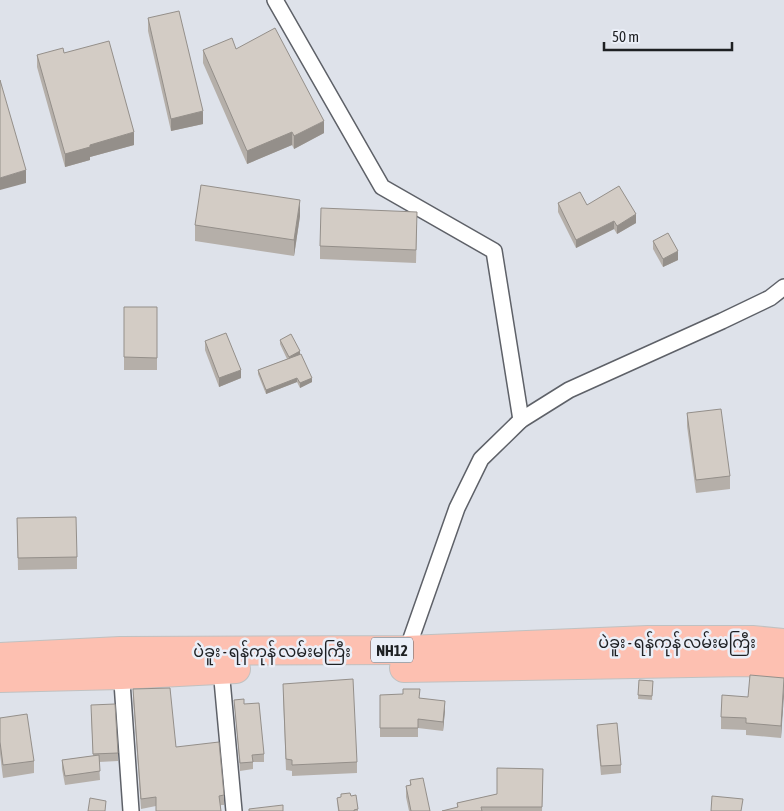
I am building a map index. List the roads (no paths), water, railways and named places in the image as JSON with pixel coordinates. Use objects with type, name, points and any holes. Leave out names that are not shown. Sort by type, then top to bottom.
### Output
[{"type":"highway","name":"ပဲခူး - ရန်ကုန် လမ်းမကြီး","points":[[0,657],[221,669],[407,659],[648,640],[752,640],[784,643]]},
{"type":"highway","name":"ပဲခူး - ရန်ကုန် လမ်းမကြီး","points":[[0,678],[121,663],[407,659],[747,662],[784,666]]},
{"type":"street","points":[[275,0],[382,187],[494,251],[522,420]]},
{"type":"street","points":[[407,659],[457,508],[481,459],[522,420],[569,390],[722,321],[770,298],[784,287]]},
{"type":"street","points":[[121,663],[131,811]]},
{"type":"street","points":[[221,669],[234,811]]}]
